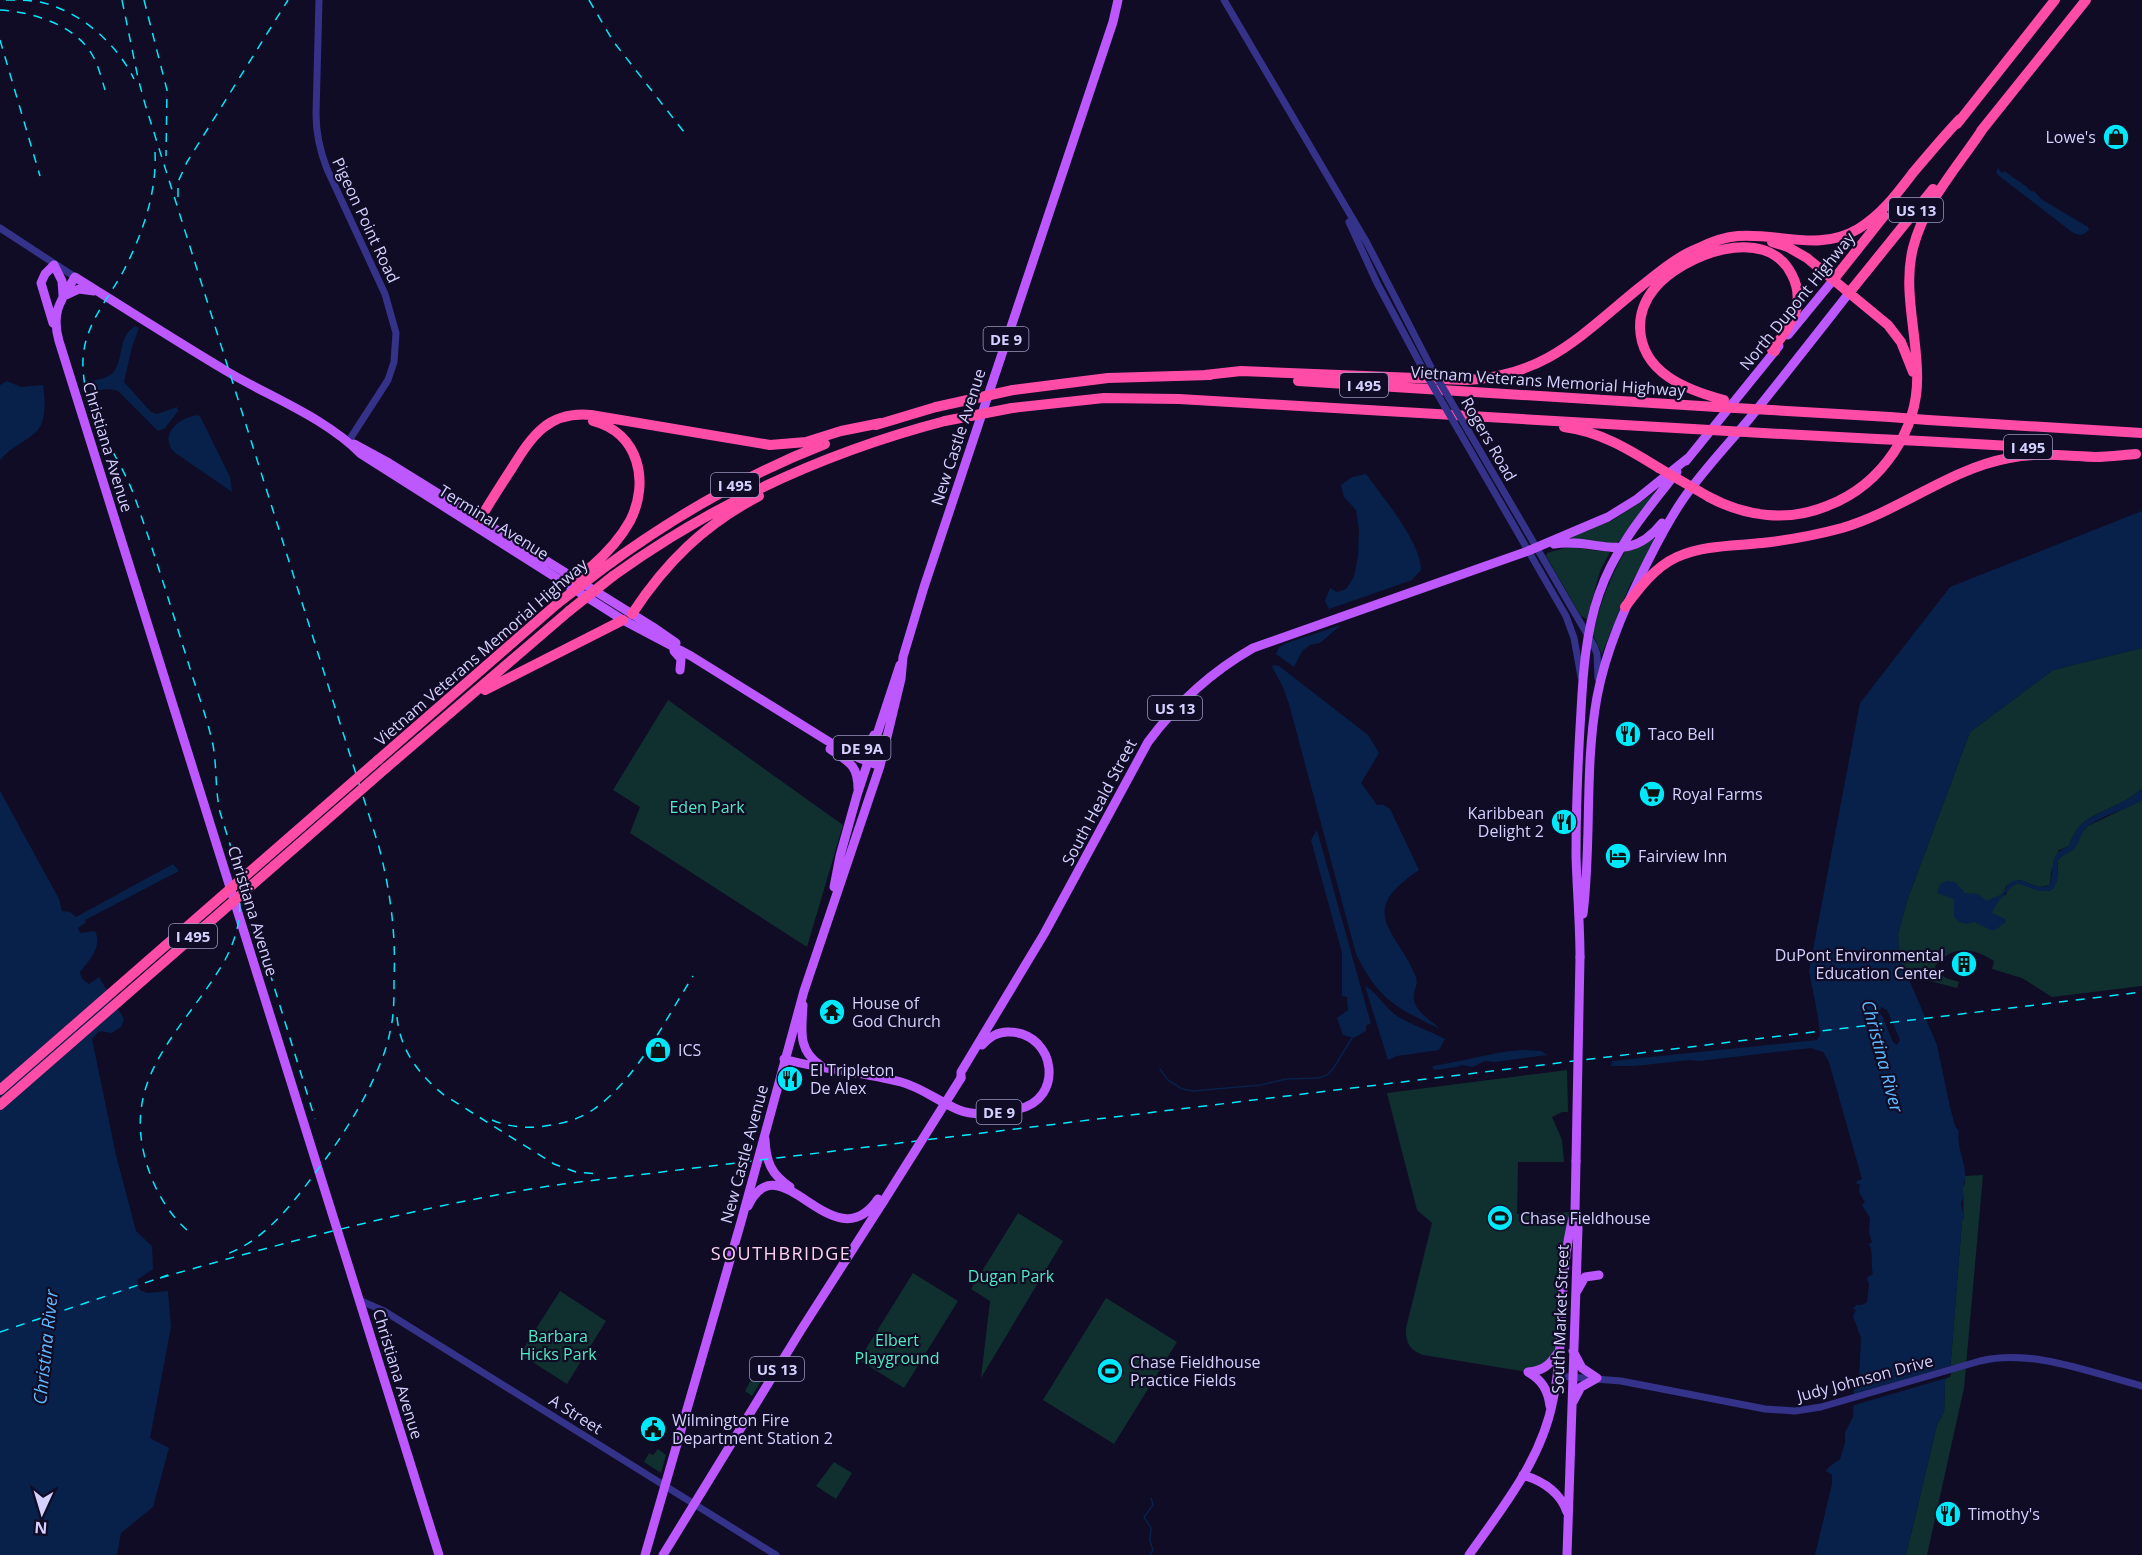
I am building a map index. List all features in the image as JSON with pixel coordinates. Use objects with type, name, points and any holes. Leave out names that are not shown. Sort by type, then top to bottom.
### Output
[{"type":"highway","name":"North Dupont Highway","points":[[1834,279],[2055,0]]},
{"type":"highway","name":"US 13","points":[[1849,293],[2086,0]]},
{"type":"highway","points":[[1204,375],[1241,371],[1466,380],[1507,375],[1528,368],[1557,354],[1662,269],[1690,252],[1728,237],[1743,236],[1818,242],[1853,232],[1884,209],[1960,119]]},
{"type":"highway","points":[[1492,418],[1583,430],[1618,445],[1734,508],[1767,515],[1801,513],[1834,503],[1863,486],[1890,458],[1906,428],[1914,402],[1917,370],[1909,284],[1913,249],[1920,226],[1937,193],[1984,128]]},
{"type":"highway","points":[[1712,243],[1742,239],[1778,244],[1803,256],[1834,279],[1888,325],[1901,342],[1913,374],[1914,402]]},
{"type":"highway","points":[[1720,403],[1679,384],[1660,371],[1648,356],[1642,340],[1641,322],[1646,301],[1659,284],[1686,265],[1722,250],[1752,247],[1772,254],[1791,272],[1798,299],[1792,322],[1772,350],[1775,351]]},
{"type":"highway","name":"Vietnam Veterans Memorial Highway","points":[[0,1105],[382,764],[555,603],[596,569],[738,483],[810,450],[881,423],[936,407],[1012,390],[1108,378],[1204,375],[1720,403]]},
{"type":"highway","name":"Vietnam Veterans Memorial Highway","points":[[0,1090],[382,764],[446,718],[569,611],[613,576],[660,544],[724,506],[790,474],[889,437],[1012,408],[1085,400],[1161,398],[2139,454]]},
{"type":"highway","name":"I 495","points":[[1720,403],[1771,410],[2142,433]]},
{"type":"highway","points":[[480,523],[530,439],[547,424],[566,416],[596,416],[770,445],[806,442],[841,431],[881,423]]},
{"type":"highway","points":[[480,523],[531,448],[545,432],[570,421],[586,420],[602,424],[616,432],[632,448],[638,464],[640,487],[637,503],[627,526],[596,569]]},
{"type":"highway","points":[[1625,606],[1652,575],[1673,559],[1685,554],[1710,548],[1798,538],[1842,528],[1894,508],[1964,472],[1988,463],[2031,455],[2098,457],[2139,454]]},
{"type":"highway","points":[[446,718],[487,688],[628,617],[673,560],[695,538],[754,498],[836,455]]},
{"type":"main road","name":"New Castle Avenue","points":[[833,899],[840,856],[857,795],[948,513],[1113,22],[1118,0]]},
{"type":"main road","name":"New Castle Avenue","points":[[1113,22],[1125,0]]},
{"type":"main road","points":[[56,330],[41,283],[45,274],[54,265],[62,281],[62,298],[79,289],[98,291]]},
{"type":"main road","name":"Terminal Avenue","points":[[75,277],[229,373],[389,463],[628,617],[663,634],[691,656]]},
{"type":"main road","name":"Christiana Avenue","points":[[75,277],[62,298],[56,314],[56,330],[439,1555]]},
{"type":"main road","name":"North Dupont Highway","points":[[1588,635],[1598,594],[1620,549],[1635,525],[1834,279]]},
{"type":"main road","name":"US 13","points":[[1688,491],[1749,419],[1849,293]]},
{"type":"main road","name":"South Heald Street","points":[[665,1552],[973,1053],[1044,934],[1148,742],[1166,717],[1209,676],[1253,648],[1532,549],[1608,517],[1637,499],[1688,458]]},
{"type":"main road","points":[[1625,606],[1660,536],[1688,491]]},
{"type":"main road","name":"South Heald Street","points":[[1532,549],[1567,542],[1620,549],[1633,546],[1651,536],[1688,491]]},
{"type":"main road","name":"South Market Street","points":[[1580,939],[1588,853],[1589,765],[1597,696],[1609,648],[1625,606]]},
{"type":"main road","name":"Terminal Avenue","points":[[628,617],[646,634],[691,656],[849,754],[880,766]]},
{"type":"main road","points":[[646,634],[676,652],[681,661],[680,670]]},
{"type":"main road","name":"South Market Street","points":[[1567,1555],[1578,1228],[1575,1212],[1580,939],[1576,857],[1582,687],[1588,635]]},
{"type":"main road","name":"New Castle Avenue","points":[[645,1555],[741,1222],[804,991],[833,899],[880,766],[901,680],[903,657]]},
{"type":"main road","name":"DE 9A","points":[[813,732],[853,749],[864,747],[872,741],[886,708]]},
{"type":"main road","points":[[813,732],[822,744],[852,764],[857,774],[857,795]]},
{"type":"main road","name":"DE 9","points":[[804,991],[801,1030],[803,1046],[812,1060],[830,1070],[901,1082],[922,1090],[956,1109],[972,1114],[1021,1109],[1034,1101],[1045,1089],[1049,1074],[1048,1058],[1039,1044],[1026,1036],[1010,1032],[997,1034],[973,1053]]},
{"type":"main road","points":[[784,1059],[830,1070]]},
{"type":"main road","points":[[765,1134],[766,1159],[773,1173],[808,1200]]},
{"type":"main road","name":"US 13","points":[[741,1222],[755,1194],[768,1186],[784,1187],[808,1200]]},
{"type":"main road","name":"South Heald Street","points":[[808,1200],[825,1214],[837,1218],[856,1217],[881,1201]]},
{"type":"main road","points":[[1469,1555],[1524,1475],[1539,1447],[1550,1414],[1557,1376],[1564,1264],[1575,1212]]},
{"type":"main road","points":[[1576,1293],[1585,1277],[1599,1275]]},
{"type":"main road","points":[[1572,1404],[1581,1387],[1597,1378],[1582,1368],[1573,1351]]},
{"type":"main road","points":[[1550,1414],[1547,1391],[1538,1379],[1528,1372],[1546,1368],[1558,1352]]},
{"type":"main road","points":[[1524,1475],[1557,1493],[1562,1499],[1568,1517]]},
{"type":"main road","points":[[651,1534],[651,1552],[660,1554],[665,1552]]},
{"type":"street","name":"Pigeon Point Road","points":[[319,0],[316,129],[321,153],[334,186],[385,294],[394,321],[397,343],[388,380],[348,442]]},
{"type":"street","name":"Rogers Road","points":[[1224,0],[1367,243],[1433,371],[1469,432],[1532,549],[1566,616],[1574,638],[1582,687]]},
{"type":"street","name":"Rogers Road","points":[[1340,200],[1368,265],[1424,371],[1532,549],[1588,635],[1597,654],[1597,696]]},
{"type":"street","points":[[0,228],[75,277]]},
{"type":"street","name":"A Street","points":[[359,1300],[384,1311],[776,1555]]},
{"type":"street","name":"Judy Johnson Drive","points":[[1557,1376],[1597,1378],[1779,1411],[1810,1410],[2002,1357],[2026,1357],[2142,1386]]},
{"type":"green space","points":[[1657,491],[1621,540],[1615,544],[1572,539],[1572,536],[1613,520]]},
{"type":"green space","points":[[1654,538],[1655,541],[1629,587],[1602,654],[1593,635],[1598,613],[1610,582],[1625,551],[1633,550]]},
{"type":"green space","points":[[1568,547],[1610,552],[1600,571],[1587,619],[1581,616],[1546,556],[1547,553]]},
{"type":"green space","points":[[2142,648],[2142,789],[2090,818],[2078,828],[2069,846],[2059,850],[2051,872],[2050,885],[2039,887],[2020,880],[2006,886],[2003,893],[2005,896],[2009,888],[2017,883],[2049,891],[2057,881],[2058,860],[2066,852],[2072,850],[2081,833],[2088,826],[2142,800],[2142,986],[2052,997],[2022,978],[1992,969],[1994,961],[1986,956],[1963,950],[1949,954],[1935,966],[1936,971],[1946,978],[1959,982],[1957,988],[1907,975],[1899,956],[1898,933],[1908,898],[1970,732],[2053,670]]},
{"type":"green space","name":"Eden Park","points":[[668,700],[843,825],[807,947],[630,833],[640,807],[613,790]]},
{"type":"green space","name":"Chase Fieldhouse","points":[[1567,1070],[1568,1112],[1552,1117],[1562,1140],[1564,1162],[1518,1162],[1517,1214],[1575,1212],[1555,1358],[1528,1372],[1418,1353],[1409,1345],[1406,1328],[1432,1223],[1417,1210],[1387,1093]]},
{"type":"green space","points":[[1983,1175],[1964,1388],[1927,1555],[1906,1555],[1937,1425],[1944,1412],[1945,1381],[1950,1372],[1964,1217],[1962,1189],[1965,1176]]},
{"type":"green space","name":"Dugan Park","points":[[1018,1213],[1063,1241],[981,1378],[990,1301],[971,1289]]},
{"type":"green space","name":"Elbert Playground","points":[[913,1273],[958,1301],[904,1388],[859,1360]]},
{"type":"green space","name":"Barbara Hicks Park","points":[[560,1291],[606,1321],[567,1384],[520,1354]]},
{"type":"green space","name":"Chase Fieldhouse Practice Fields","points":[[1106,1298],[1177,1342],[1114,1444],[1043,1400]]},
{"type":"green space","points":[[753,1376],[761,1381],[752,1396],[745,1391]]},
{"type":"green space","points":[[658,1449],[666,1455],[661,1473],[644,1462],[649,1453],[653,1455]]},
{"type":"green space","points":[[834,1462],[852,1473],[836,1499],[816,1486]]},
{"type":"water","points":[[1998,168],[2002,173],[2004,171],[2035,192],[2041,199],[2088,227],[2089,230],[2081,235],[2072,232],[1998,175],[1996,172]]},
{"type":"water","points":[[135,326],[139,328],[124,382],[151,412],[157,414],[177,407],[178,411],[165,428],[158,431],[118,391],[110,389],[91,391],[88,383],[113,373],[118,364],[126,335]]},
{"type":"water","points":[[7,381],[21,387],[43,385],[44,409],[37,431],[0,460],[0,385]]},
{"type":"water","points":[[198,415],[230,477],[232,492],[174,452],[170,445],[168,439],[173,428],[184,419]]},
{"type":"water","points":[[1366,474],[1408,534],[1420,559],[1421,570],[1412,580],[1329,609],[1325,601],[1330,588],[1337,592],[1346,589],[1354,577],[1358,556],[1359,529],[1356,510],[1344,497],[1341,485],[1352,477]]},
{"type":"water","name":"Christina River","points":[[2142,511],[2142,648],[2053,670],[1970,732],[1908,898],[1898,933],[1899,956],[1937,1045],[1950,1107],[1955,1126],[1959,1131],[1958,1138],[1965,1175],[1961,1204],[1964,1217],[1950,1372],[1945,1381],[1944,1412],[1937,1425],[1906,1555],[1815,1555],[1832,1484],[1832,1475],[1826,1471],[1840,1459],[1845,1443],[1845,1432],[1853,1417],[1854,1390],[1859,1380],[1861,1338],[1853,1316],[1856,1310],[1853,1309],[1856,1305],[1867,1302],[1869,1285],[1867,1278],[1873,1274],[1869,1244],[1872,1242],[1869,1232],[1870,1218],[1862,1205],[1865,1202],[1859,1192],[1860,1185],[1856,1183],[1862,1179],[1829,1062],[1823,1052],[1811,1048],[1699,1061],[1611,1066],[1612,1061],[1817,1040],[1820,1035],[1818,1017],[1809,971],[1860,703],[1950,587]],"holes":[[[1881,1007],[1887,1010],[1900,1040],[1897,1045],[1893,1042],[1880,1011]]]},
{"type":"water","points":[[1341,625],[1320,643],[1310,645],[1302,651],[1294,667],[1276,654],[1279,647],[1287,643]]},
{"type":"water","points":[[1279,666],[1368,735],[1379,753],[1361,783],[1377,805],[1384,805],[1390,809],[1419,870],[1400,885],[1389,898],[1385,910],[1386,921],[1416,977],[1415,1005],[1440,1029],[1400,1008],[1381,992],[1364,970],[1356,954],[1289,704],[1272,667]]},
{"type":"water","points":[[2142,789],[2142,800],[2100,819],[2083,831],[2073,850],[2058,860],[2057,881],[2053,889],[2039,891],[2017,883],[2009,889],[1992,913],[2005,919],[2006,922],[1995,930],[1974,922],[1967,924],[1959,922],[1954,917],[1954,899],[1937,893],[1940,884],[1947,881],[1955,882],[1965,893],[1978,894],[1987,901],[2004,892],[2013,881],[2022,880],[2040,887],[2050,885],[2053,862],[2057,853],[2069,846],[2078,828],[2090,818]]},
{"type":"water","name":"Christina River","points":[[0,791],[59,899],[62,911],[70,912],[76,917],[173,864],[179,871],[85,920],[86,922],[78,928],[80,933],[95,931],[97,937],[94,953],[80,972],[82,979],[89,984],[99,977],[124,1019],[121,1027],[112,1033],[99,1031],[92,1039],[116,1155],[136,1231],[152,1246],[153,1269],[137,1280],[140,1290],[147,1293],[168,1291],[171,1327],[150,1438],[169,1448],[153,1507],[121,1533],[117,1555],[0,1555]]},
{"type":"water","points":[[1317,830],[1371,1024],[1366,1025],[1366,1031],[1354,1038],[1343,1035],[1337,1018],[1348,1010],[1347,997],[1342,996],[1342,953],[1311,840]]},
{"type":"water","points":[[1365,986],[1397,1016],[1445,1039],[1439,1050],[1397,1056],[1388,1060]]},
{"type":"water","points":[[1522,1050],[1541,1051],[1547,1055],[1495,1062],[1485,1061],[1472,1067],[1462,1065],[1434,1070],[1432,1066],[1499,1053]]},
{"type":"pier","points":[[1953,1365],[1950,1377],[1851,1406],[1851,1395]]},
{"type":"waterway","points":[[1160,1069],[1168,1080],[1182,1089],[1193,1091],[1261,1085],[1286,1079],[1318,1078],[1327,1075],[1333,1069],[1352,1038]]},
{"type":"waterway","points":[[1150,1555],[1153,1550],[1150,1541],[1151,1528],[1144,1517],[1153,1505],[1151,1498]]},
{"type":"railway","points":[[6,0],[39,2],[72,14],[85,22],[108,42],[134,79]]},
{"type":"railway","points":[[122,0],[145,104],[379,847],[390,898],[393,931],[392,1020],[379,1068],[370,1086],[338,1141],[288,1208],[266,1230],[227,1254]]},
{"type":"railway","points":[[144,0],[167,90],[166,156]]},
{"type":"railway","points":[[178,197],[178,182],[187,162],[288,0]]},
{"type":"railway","points":[[589,0],[613,41],[684,132]]},
{"type":"railway","points":[[0,10],[40,18],[66,29],[77,37],[94,58],[105,90]]},
{"type":"railway","points":[[0,40],[40,176]]},
{"type":"railway","points":[[155,152],[154,183],[137,243],[124,270],[96,316],[86,340],[83,354],[85,386],[96,419],[135,498],[205,714],[213,745],[220,812],[315,1119]]},
{"type":"railway","points":[[187,1230],[168,1208],[150,1174],[141,1133],[142,1105],[149,1079],[160,1055],[229,952],[239,920],[239,894]]},
{"type":"railway","points":[[492,1120],[514,1126],[544,1126],[573,1120],[594,1109],[624,1082],[637,1065],[693,976]]},
{"type":"railway","points":[[160,1278],[360,1224],[461,1202],[563,1184],[2142,992]]},
{"type":"railway","points":[[397,1017],[402,1040],[412,1061],[444,1095],[554,1164],[576,1172],[598,1174]]},
{"type":"railway","points":[[0,1332],[168,1275]]},
{"type":"place","name":"Lowe's","points":[[2116,137]]},
{"type":"place","name":"Taco Bell","points":[[1628,734]]},
{"type":"place","name":"Royal Farms","points":[[1652,794]]},
{"type":"place","name":"Karibbean Delight 2","points":[[1564,822]]},
{"type":"place","name":"Fairview Inn","points":[[1618,856]]},
{"type":"place","name":"DuPont Environmental Education Center","points":[[1964,964]]},
{"type":"place","name":"House of God Church","points":[[832,1012]]},
{"type":"place","name":"ICS","points":[[658,1050]]},
{"type":"place","name":"El Tripleton De Alex","points":[[790,1079]]},
{"type":"place","name":"Chase Fieldhouse","points":[[1500,1218]]},
{"type":"place","name":"Chase Fieldhouse Practice Fields","points":[[1110,1371]]},
{"type":"place","name":"Wilmington Fire Department Station 2","points":[[653,1429]]},
{"type":"place","name":"Timothy's","points":[[1948,1514]]},
{"type":"district","name":"SOUTHBRIDGE","points":[[781,1253]]}]
